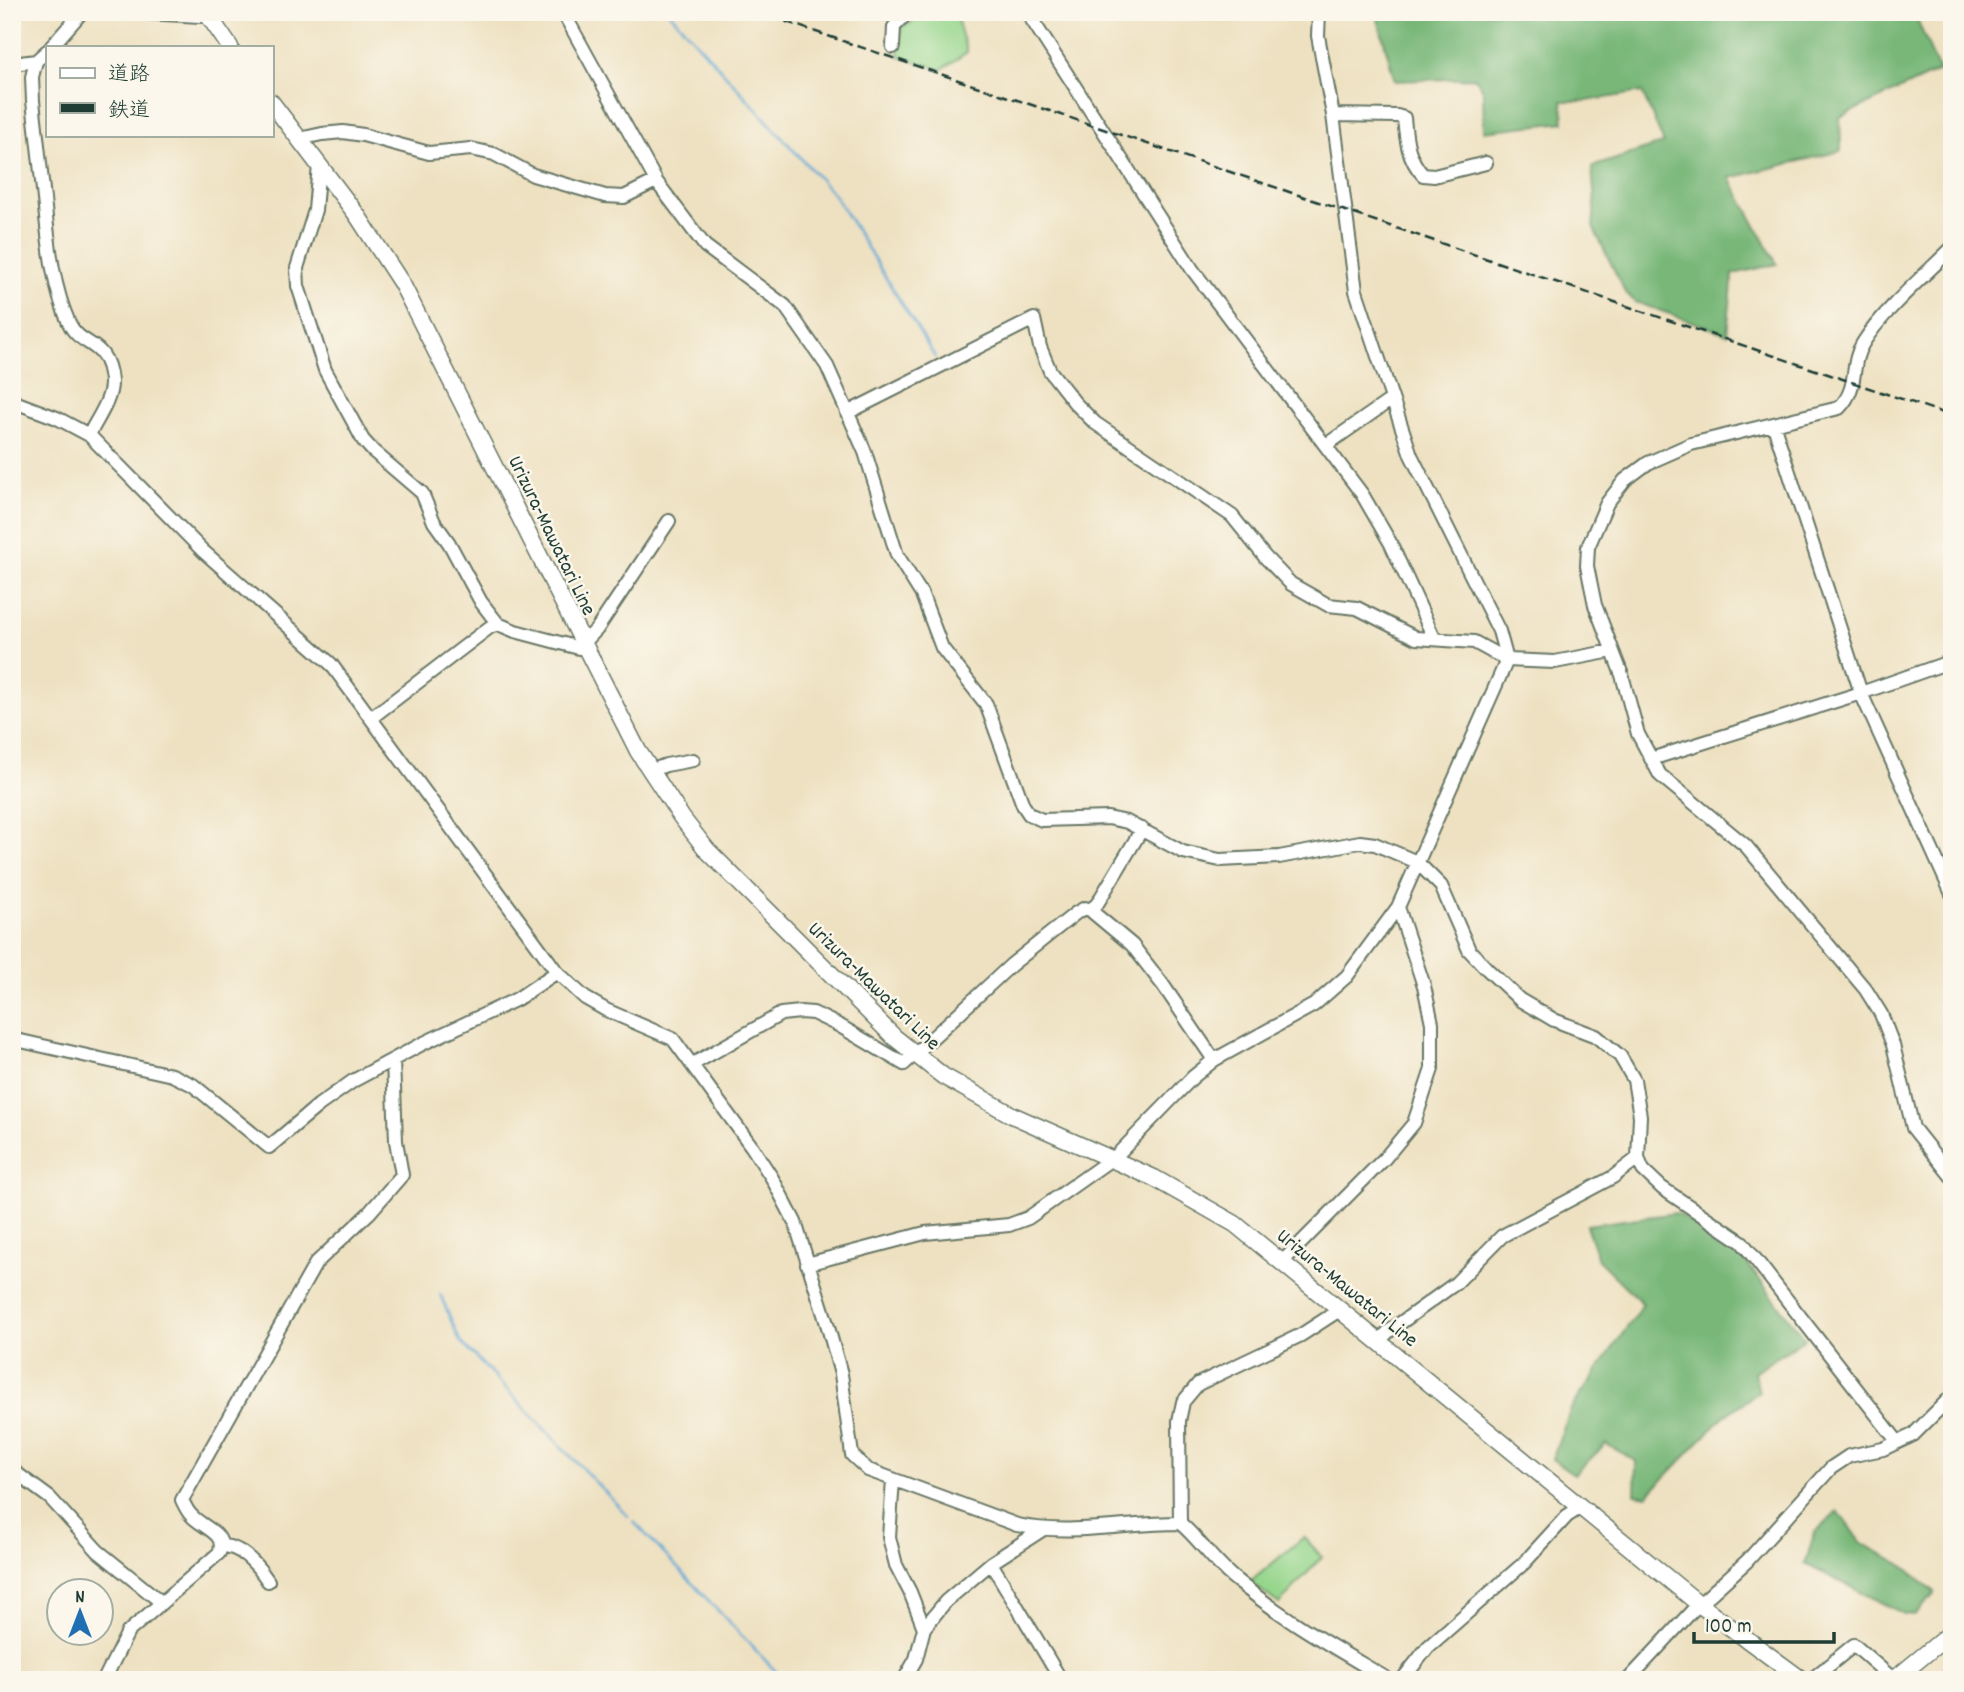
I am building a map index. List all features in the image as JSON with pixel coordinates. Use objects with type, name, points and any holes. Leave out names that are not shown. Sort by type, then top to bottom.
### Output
[{"type":"main road","points":[[206,13],[228,46]]},
{"type":"main road","name":"Urizura-Mawatari Line","points":[[273,105],[357,215],[402,284],[638,751],[707,850],[856,1000],[914,1054],[981,1099],[1196,1200],[1235,1224],[1699,1604],[1802,1680]]},
{"type":"main road","points":[[1894,1680],[1952,1632]]},
{"type":"street","points":[[52,46],[82,12]]},
{"type":"street","points":[[127,12],[201,16],[206,13]]},
{"type":"street","points":[[563,12],[656,181],[705,246],[785,306],[827,366],[865,452],[897,555],[922,595],[942,648],[986,704],[1023,805],[1029,814],[1042,820],[1108,818],[1127,822],[1183,852],[1220,860],[1279,857],[1360,842],[1375,844],[1417,862],[1441,886],[1469,950],[1495,977],[1520,1000],[1554,1020],[1596,1036],[1620,1056],[1634,1080],[1640,1116],[1638,1158],[1643,1170],[1662,1188],[1742,1242],[1897,1441]]},
{"type":"street","points":[[893,47],[894,27],[903,14],[919,12]]},
{"type":"street","points":[[1027,12],[1192,269],[1362,494],[1391,544],[1434,638]]},
{"type":"street","points":[[807,1264],[925,1233],[1009,1225],[1028,1218],[1129,1145],[1193,1077],[1214,1060],[1314,1005],[1347,976],[1398,907],[1507,660],[1499,631],[1410,456],[1356,291],[1333,115],[1318,36],[1319,12]]},
{"type":"street","points":[[46,52],[36,61],[32,77],[54,271],[69,325],[104,355],[111,384],[109,395],[89,435]]},
{"type":"street","points":[[12,64],[36,61]]},
{"type":"street","points":[[1333,115],[1404,118],[1410,156],[1423,175],[1434,176],[1486,163]]},
{"type":"street","points":[[299,139],[343,132],[429,153],[471,149],[494,154],[533,175],[605,196],[624,197],[656,181]]},
{"type":"street","points":[[319,165],[316,210],[297,268],[298,286],[325,370],[363,440],[422,493],[434,522],[481,602],[498,624],[579,648],[597,629],[669,521]]},
{"type":"street","points":[[1952,248],[1867,337],[1860,348],[1852,391],[1839,408],[1774,426],[1691,444],[1648,463],[1625,480],[1607,503],[1588,547],[1587,566],[1595,606],[1622,675],[1638,734],[1660,775],[1746,846],[1866,990],[1881,1014],[1893,1045],[1913,1128],[1952,1177]]},
{"type":"street","points":[[847,413],[1034,319],[1040,348],[1050,371],[1095,424],[1232,516],[1265,557],[1292,584],[1328,605],[1357,608],[1416,638],[1474,642],[1507,660],[1555,662],[1612,651]]},
{"type":"street","points":[[1326,445],[1392,399]]},
{"type":"street","points":[[12,401],[57,418],[89,435],[203,551],[331,664],[557,972],[585,998],[673,1039],[772,1178],[795,1222],[841,1374],[852,1455],[868,1470],[1017,1525],[1042,1530],[1180,1523],[1234,1579],[1264,1602],[1389,1680]]},
{"type":"street","points":[[1774,426],[1861,693],[1952,894]]},
{"type":"street","points":[[371,718],[490,627],[498,624]]},
{"type":"street","points":[[1651,759],[1861,693],[1952,661]]},
{"type":"street","points":[[650,771],[693,760]]},
{"type":"street","points":[[1090,910],[1097,904],[1142,829]]},
{"type":"street","points":[[1283,1261],[1385,1157],[1414,1122],[1432,1069],[1432,1023],[1424,986],[1398,907]]},
{"type":"street","points":[[693,1064],[781,1014],[800,1012],[813,1013],[841,1026],[904,1064],[1011,965],[1085,908],[1132,945],[1214,1060]]},
{"type":"street","points":[[12,1039],[172,1075],[193,1085],[269,1147],[352,1081],[424,1042],[517,999],[557,972]]},
{"type":"street","points":[[104,1680],[128,1632],[219,1553],[222,1546],[220,1538],[191,1515],[181,1500],[316,1263],[369,1213],[402,1175],[396,1141],[393,1060]]},
{"type":"street","points":[[1379,1340],[1457,1283],[1502,1236],[1613,1177],[1638,1158]]},
{"type":"street","points":[[1180,1523],[1179,1421],[1183,1402],[1198,1384],[1301,1335],[1341,1309]]},
{"type":"street","points":[[1628,1680],[1699,1604],[1747,1561],[1830,1468],[1849,1456],[1883,1448],[1913,1435],[1952,1396]]},
{"type":"street","points":[[12,1470],[50,1498],[98,1551],[161,1602]]},
{"type":"street","points":[[893,1480],[889,1536],[896,1564],[924,1628]]},
{"type":"street","points":[[1402,1680],[1428,1647],[1524,1563],[1567,1516],[1581,1507]]},
{"type":"street","points":[[904,1680],[916,1659],[924,1628],[946,1601],[991,1563],[1042,1530]]},
{"type":"street","points":[[222,1546],[232,1546],[245,1555],[268,1581]]},
{"type":"street","points":[[991,1563],[1061,1680]]},
{"type":"street","points":[[1811,1680],[1854,1645],[1894,1680]]},
{"type":"green space","points":[[944,12],[955,12],[967,52],[941,70],[899,56],[901,26]]},
{"type":"green space","points":[[1376,12],[1914,12],[1939,71],[1840,117],[1841,151],[1730,178],[1777,264],[1733,274],[1727,334],[1635,302],[1625,292],[1593,227],[1595,204],[1592,167],[1664,143],[1642,92],[1586,101],[1562,101],[1564,122],[1484,131],[1483,89],[1475,78],[1395,81]]},
{"type":"green space","points":[[1676,1213],[1739,1253],[1805,1339],[1754,1372],[1759,1392],[1724,1416],[1647,1496],[1635,1494],[1636,1461],[1606,1444],[1574,1474],[1552,1459],[1571,1409],[1643,1304],[1598,1260],[1586,1225]]},
{"type":"green space","points":[[1838,1511],[1860,1542],[1901,1564],[1935,1592],[1916,1615],[1904,1614],[1805,1564],[1815,1532]]},
{"type":"green space","points":[[1304,1537],[1322,1557],[1279,1604],[1250,1582]]},
{"type":"waterway","points":[[669,12],[835,196],[935,357]]},
{"type":"waterway","points":[[440,1294],[460,1341],[628,1516]]},
{"type":"waterway","points":[[634,1522],[784,1680]]},
{"type":"railway","points":[[757,12],[1952,416]]}]
